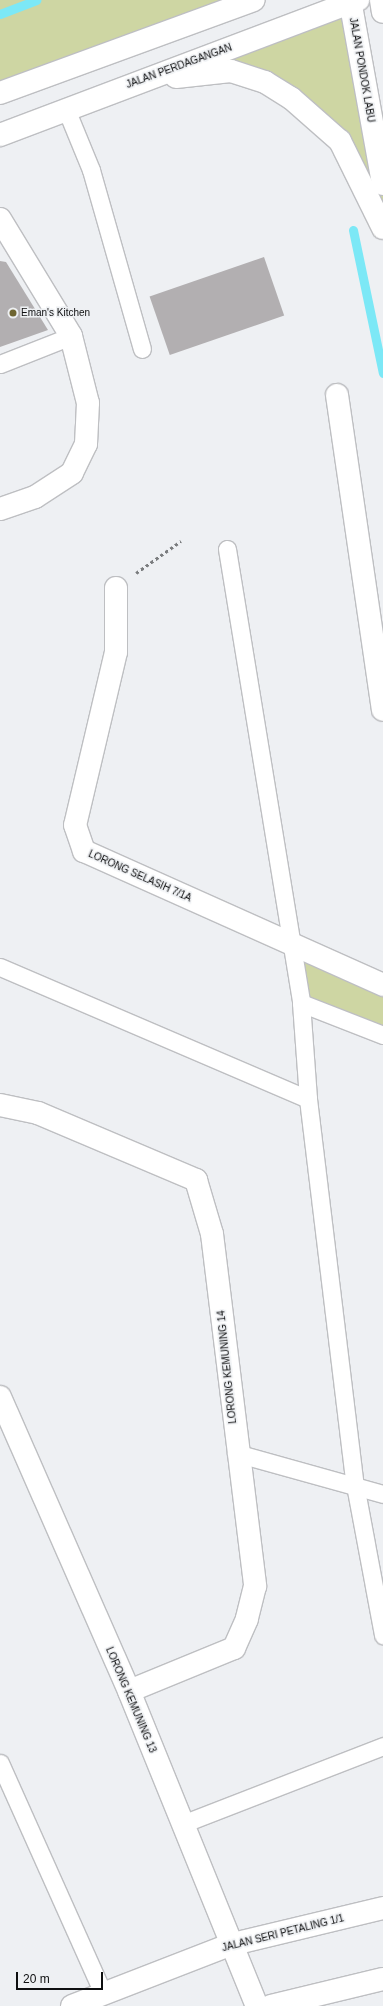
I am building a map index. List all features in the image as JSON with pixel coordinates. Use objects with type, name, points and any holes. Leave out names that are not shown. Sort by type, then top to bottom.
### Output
[{"type":"street","points":[[192,24],[222,0]]},
{"type":"street","points":[[0,93],[192,24],[254,0]]},
{"type":"street","points":[[381,0],[383,12]]},
{"type":"street","name":"JALAN PERDAGANGAN","points":[[0,135],[353,1]]},
{"type":"street","name":"JALAN PONDOK LABU","points":[[353,1],[383,184]]},
{"type":"street","points":[[122,88],[189,74],[231,71],[265,82],[307,110],[340,141],[383,228]]},
{"type":"street","points":[[0,221],[71,336],[88,403],[86,444],[72,473],[35,497],[0,509]]},
{"type":"street","points":[[337,395],[383,710]]},
{"type":"street","name":"LORONG SELASIH 7/1A","points":[[116,588],[116,652],[75,825],[84,851],[383,985]]},
{"type":"street","name":"LORONG KEMUNING 14","points":[[0,1104],[38,1113],[196,1180],[212,1234],[236,1453],[255,1586],[247,1620],[234,1648],[129,1691]]},
{"type":"street","name":"LORONG KEMUNING 13","points":[[0,1397],[129,1691],[229,1945],[257,2006]]},
{"type":"street","name":"JALAN SERI PETALING 1/1","points":[[72,2006],[229,1945],[383,1908]]},
{"type":"street","points":[[271,2006],[383,1979]]},
{"type":"lane","points":[[66,109],[92,170],[142,349]]},
{"type":"lane","points":[[0,364],[71,336]]},
{"type":"lane","points":[[227,550],[300,1003],[308,1099],[355,1485],[383,1635]]},
{"type":"lane","points":[[0,967],[308,1099]]},
{"type":"lane","points":[[300,1003],[383,1035]]},
{"type":"lane","points":[[236,1453],[383,1494]]},
{"type":"lane","points":[[182,1824],[383,1746]]},
{"type":"lane","points":[[0,1763],[103,1993]]},
{"type":"path","points":[[116,588],[181,541]]},
{"type":"green space","points":[[0,0],[254,0],[0,93]]},
{"type":"green space","points":[[350,3],[383,184],[383,228],[340,141],[265,82],[189,74]]},
{"type":"green space","points":[[291,944],[383,985],[383,1035],[301,1003]]},
{"type":"building","points":[[264,257],[284,316],[170,355],[150,296]]},
{"type":"building","points":[[0,261],[6,262],[48,330],[0,347]]},
{"type":"waterway","points":[[0,14],[36,0]]},
{"type":"waterway","points":[[353,230],[383,373]]},
{"type":"place","name":"Eman's Kitchen","points":[[13,313]]}]
